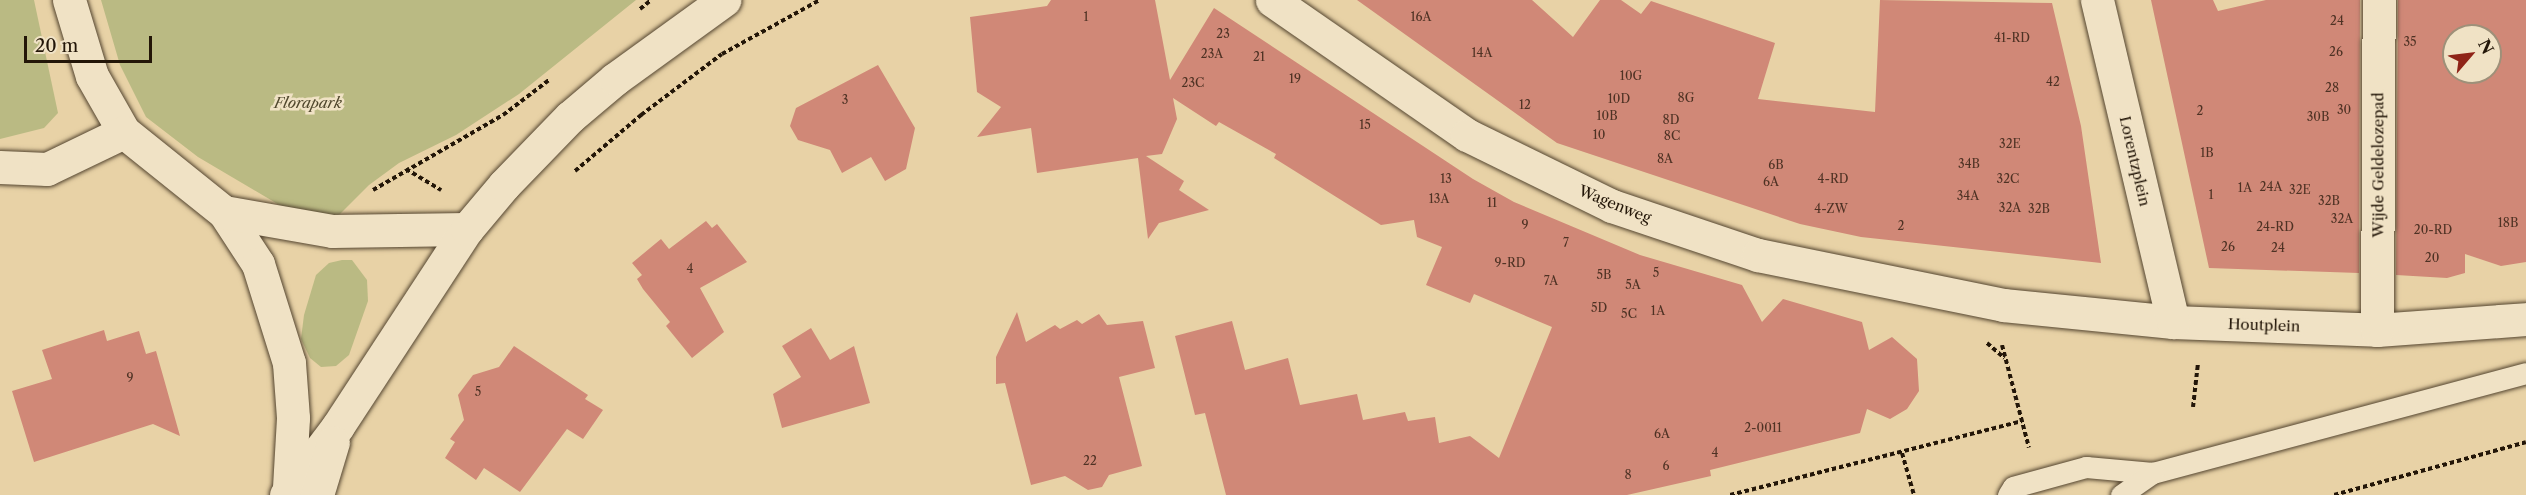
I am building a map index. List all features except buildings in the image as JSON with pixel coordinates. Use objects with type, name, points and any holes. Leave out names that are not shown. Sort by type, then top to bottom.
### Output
[{"type":"street","points":[[69,0],[92,76],[124,132],[224,212],[258,264],[284,342],[293,409],[298,492]]},
{"type":"street","points":[[298,492],[338,426],[467,229],[570,117],[623,72],[724,0]]},
{"type":"street","name":"Wagenweg","points":[[1272,0],[1467,135],[1612,206],[1758,255],[2002,305]]},
{"type":"street","name":"Lorentzplein","points":[[2097,0],[2173,322]]},
{"type":"street","name":"Wijde Geldelozepad","points":[[2377,330],[2379,0]]},
{"type":"street","points":[[0,167],[46,169],[124,132]]},
{"type":"street","points":[[224,212],[332,231],[467,229]]},
{"type":"street","name":"Houtplein","points":[[2002,305],[2173,322],[2377,330],[2526,319]]},
{"type":"lane","points":[[2121,495],[2153,473],[2526,373]]},
{"type":"lane","points":[[2008,495],[2013,487],[2086,467],[2153,473]]},
{"type":"path","points":[[634,14],[651,0]]},
{"type":"path","points":[[567,178],[640,115],[722,54],[820,0]]},
{"type":"path","points":[[405,169],[503,115],[555,75]]},
{"type":"path","points":[[2002,305],[2002,345],[2036,481]]},
{"type":"path","points":[[1730,495],[2022,421]]},
{"type":"path","points":[[2334,495],[2526,442]]},
{"type":"path","points":[[1902,453],[1914,495]]},
{"type":"green space","points":[[0,0],[34,0],[58,113],[44,128],[0,139]]},
{"type":"green space","name":"Florapark","points":[[101,0],[636,0],[519,94],[456,135],[399,163],[369,185],[336,218],[281,206],[198,157],[146,117],[120,65]]},
{"type":"green space","points":[[352,260],[367,280],[368,301],[349,355],[336,366],[321,367],[310,358],[301,339],[304,315],[316,275],[329,263]]}]
